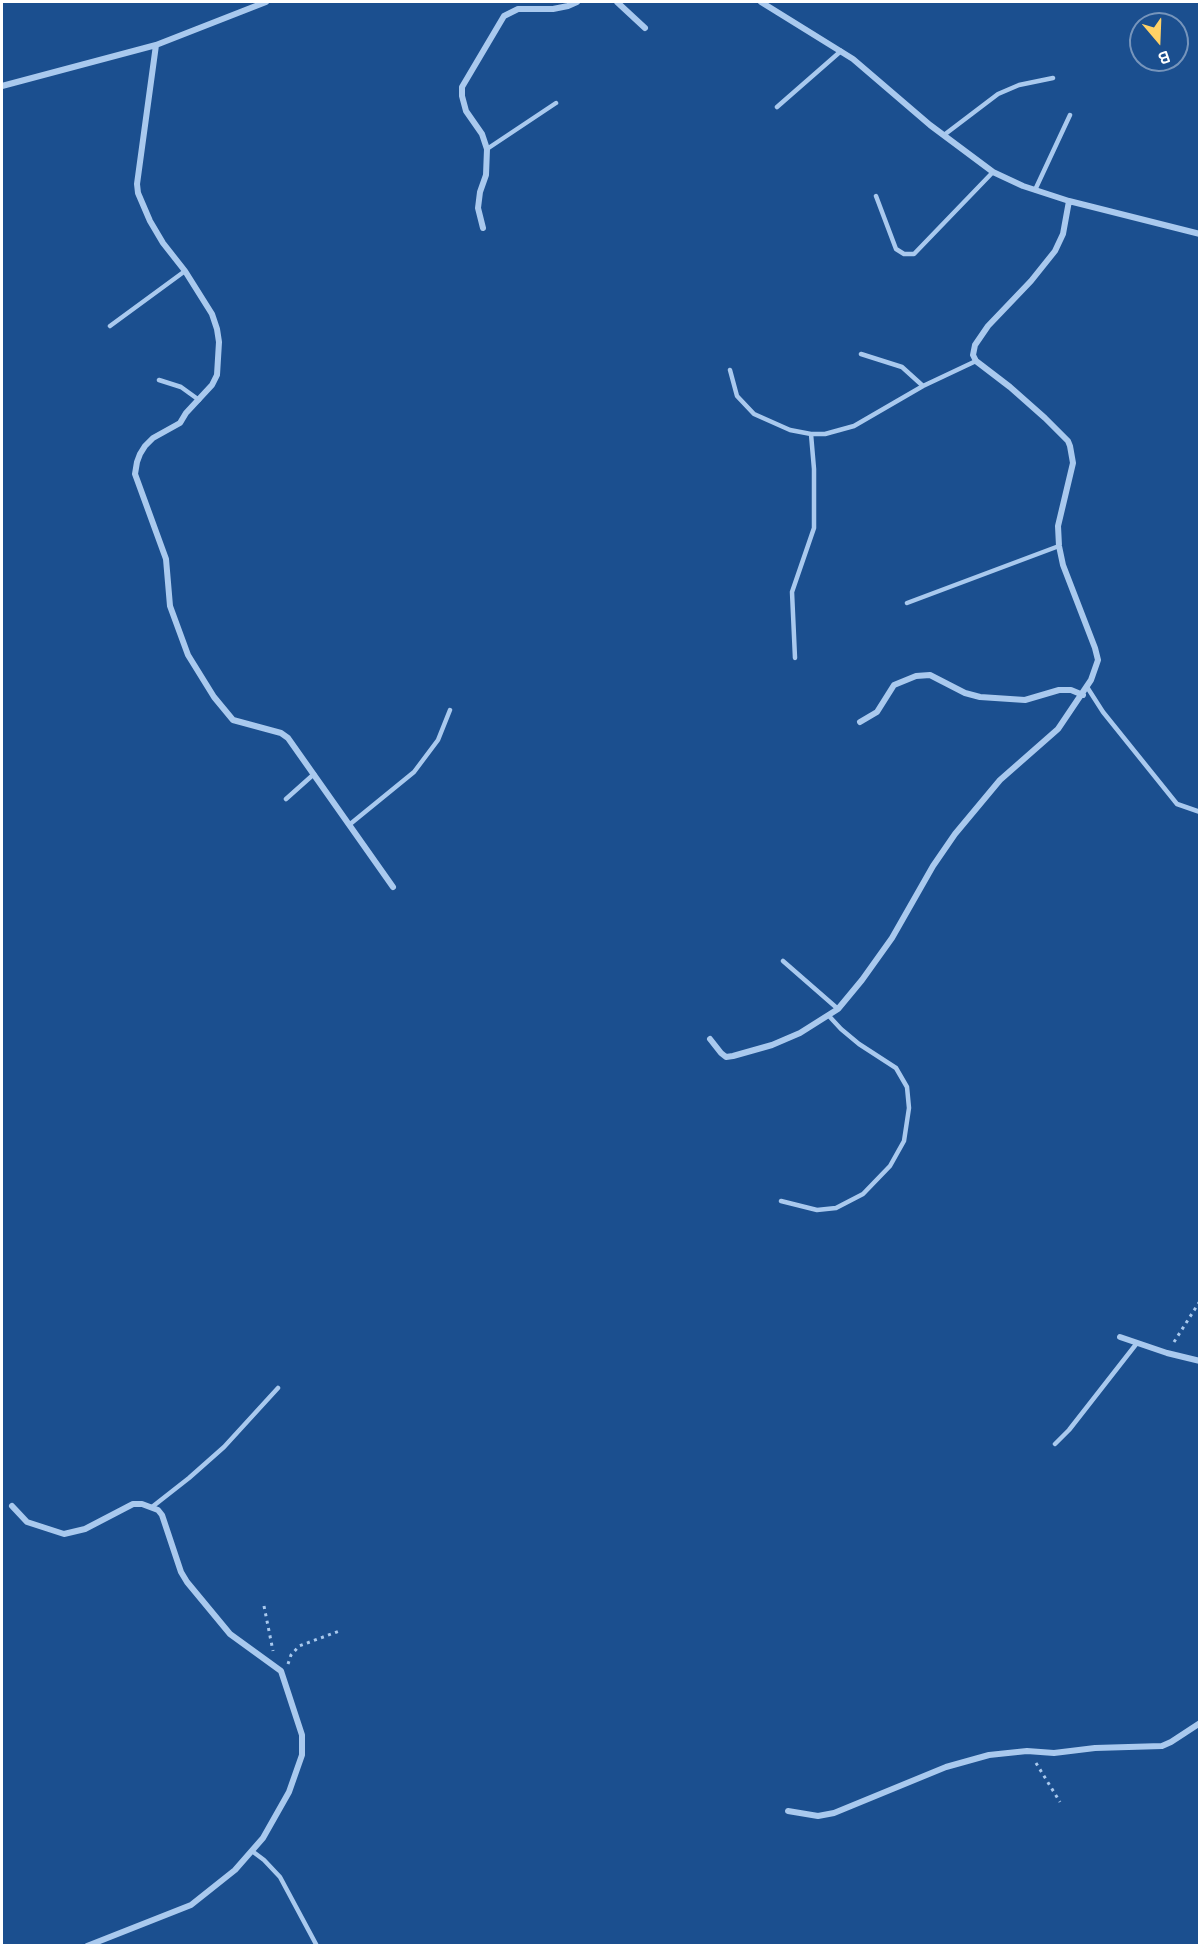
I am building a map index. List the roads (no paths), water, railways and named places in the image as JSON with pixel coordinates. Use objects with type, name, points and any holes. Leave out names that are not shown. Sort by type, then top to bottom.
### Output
[{"type":"street","points":[[2,86],[156,45],[266,2]]},
{"type":"street","points":[[483,228],[478,208],[480,192],[486,175],[487,148],[482,134],[466,111],[462,87],[504,16],[518,9],[553,9],[578,2]]},
{"type":"street","points":[[617,2],[645,28]]},
{"type":"street","points":[[761,2],[774,5],[853,59],[944,135],[993,172],[1023,186],[1069,201],[1200,234]]},
{"type":"street","points":[[156,45],[137,184],[138,194],[163,243],[185,271],[212,314],[219,342],[217,375],[199,400],[186,412],[180,423],[153,438],[145,446],[140,453],[135,474],[166,559],[173,617],[188,655],[214,697],[233,720],[281,733],[288,738],[393,887]]},
{"type":"street","points":[[710,1039],[726,1057],[733,1056],[772,1045],[801,1033],[838,1009],[892,938],[933,866],[955,834],[1000,780],[1058,729],[1087,687],[1098,660],[1063,565],[1059,546],[1058,526],[1073,463],[1068,441],[1010,387],[976,361],[973,355],[975,345],[1055,251],[1063,234],[1069,201]]},
{"type":"street","points":[[860,722],[877,712],[894,685],[916,676],[930,675],[965,693],[980,697],[1025,700],[1059,690],[1071,690],[1083,695]]},
{"type":"street","points":[[1120,1337],[1167,1353],[1200,1361]]},
{"type":"street","points":[[12,1506],[27,1522],[64,1534],[85,1528],[133,1504],[152,1507],[162,1515],[181,1572],[187,1582],[230,1634],[275,1666],[284,1677],[302,1735],[302,1755],[289,1792],[263,1838],[236,1870],[191,1905],[87,1946]]},
{"type":"street","points":[[788,1811],[818,1816],[834,1813],[946,1767],[989,1755],[1027,1751],[1054,1753],[1095,1748],[1162,1746],[1200,1723]]},
{"type":"lane","points":[[777,107],[841,51]]},
{"type":"lane","points":[[944,135],[998,94],[1019,85],[1053,78]]},
{"type":"lane","points":[[487,148],[556,103]]},
{"type":"lane","points":[[1035,190],[1070,115]]},
{"type":"lane","points":[[876,196],[896,249],[904,254],[914,254],[993,172]]},
{"type":"lane","points":[[110,326],[185,271]]},
{"type":"lane","points":[[861,354],[902,367],[922,386]]},
{"type":"lane","points":[[730,370],[737,396],[754,414],[790,430],[825,434],[854,426],[922,386],[976,361]]},
{"type":"lane","points":[[159,380],[181,387],[199,400]]},
{"type":"lane","points":[[795,658],[792,592],[814,528],[814,469],[811,434]]},
{"type":"lane","points":[[907,603],[1059,546]]},
{"type":"lane","points":[[1087,687],[1103,712],[1177,804],[1200,812]]},
{"type":"lane","points":[[349,825],[414,772],[438,740],[450,711]]},
{"type":"lane","points":[[286,799],[314,774]]},
{"type":"lane","points":[[783,961],[838,1009]]},
{"type":"lane","points":[[782,1201],[817,1210],[836,1208],[863,1194],[890,1166],[904,1141],[909,1108],[907,1087],[896,1068],[859,1044],[829,1016]]},
{"type":"lane","points":[[1055,1444],[1076,1421],[1137,1343]]},
{"type":"lane","points":[[152,1507],[224,1447],[278,1389]]},
{"type":"lane","points":[[252,1851],[280,1877],[317,1946]]}]
